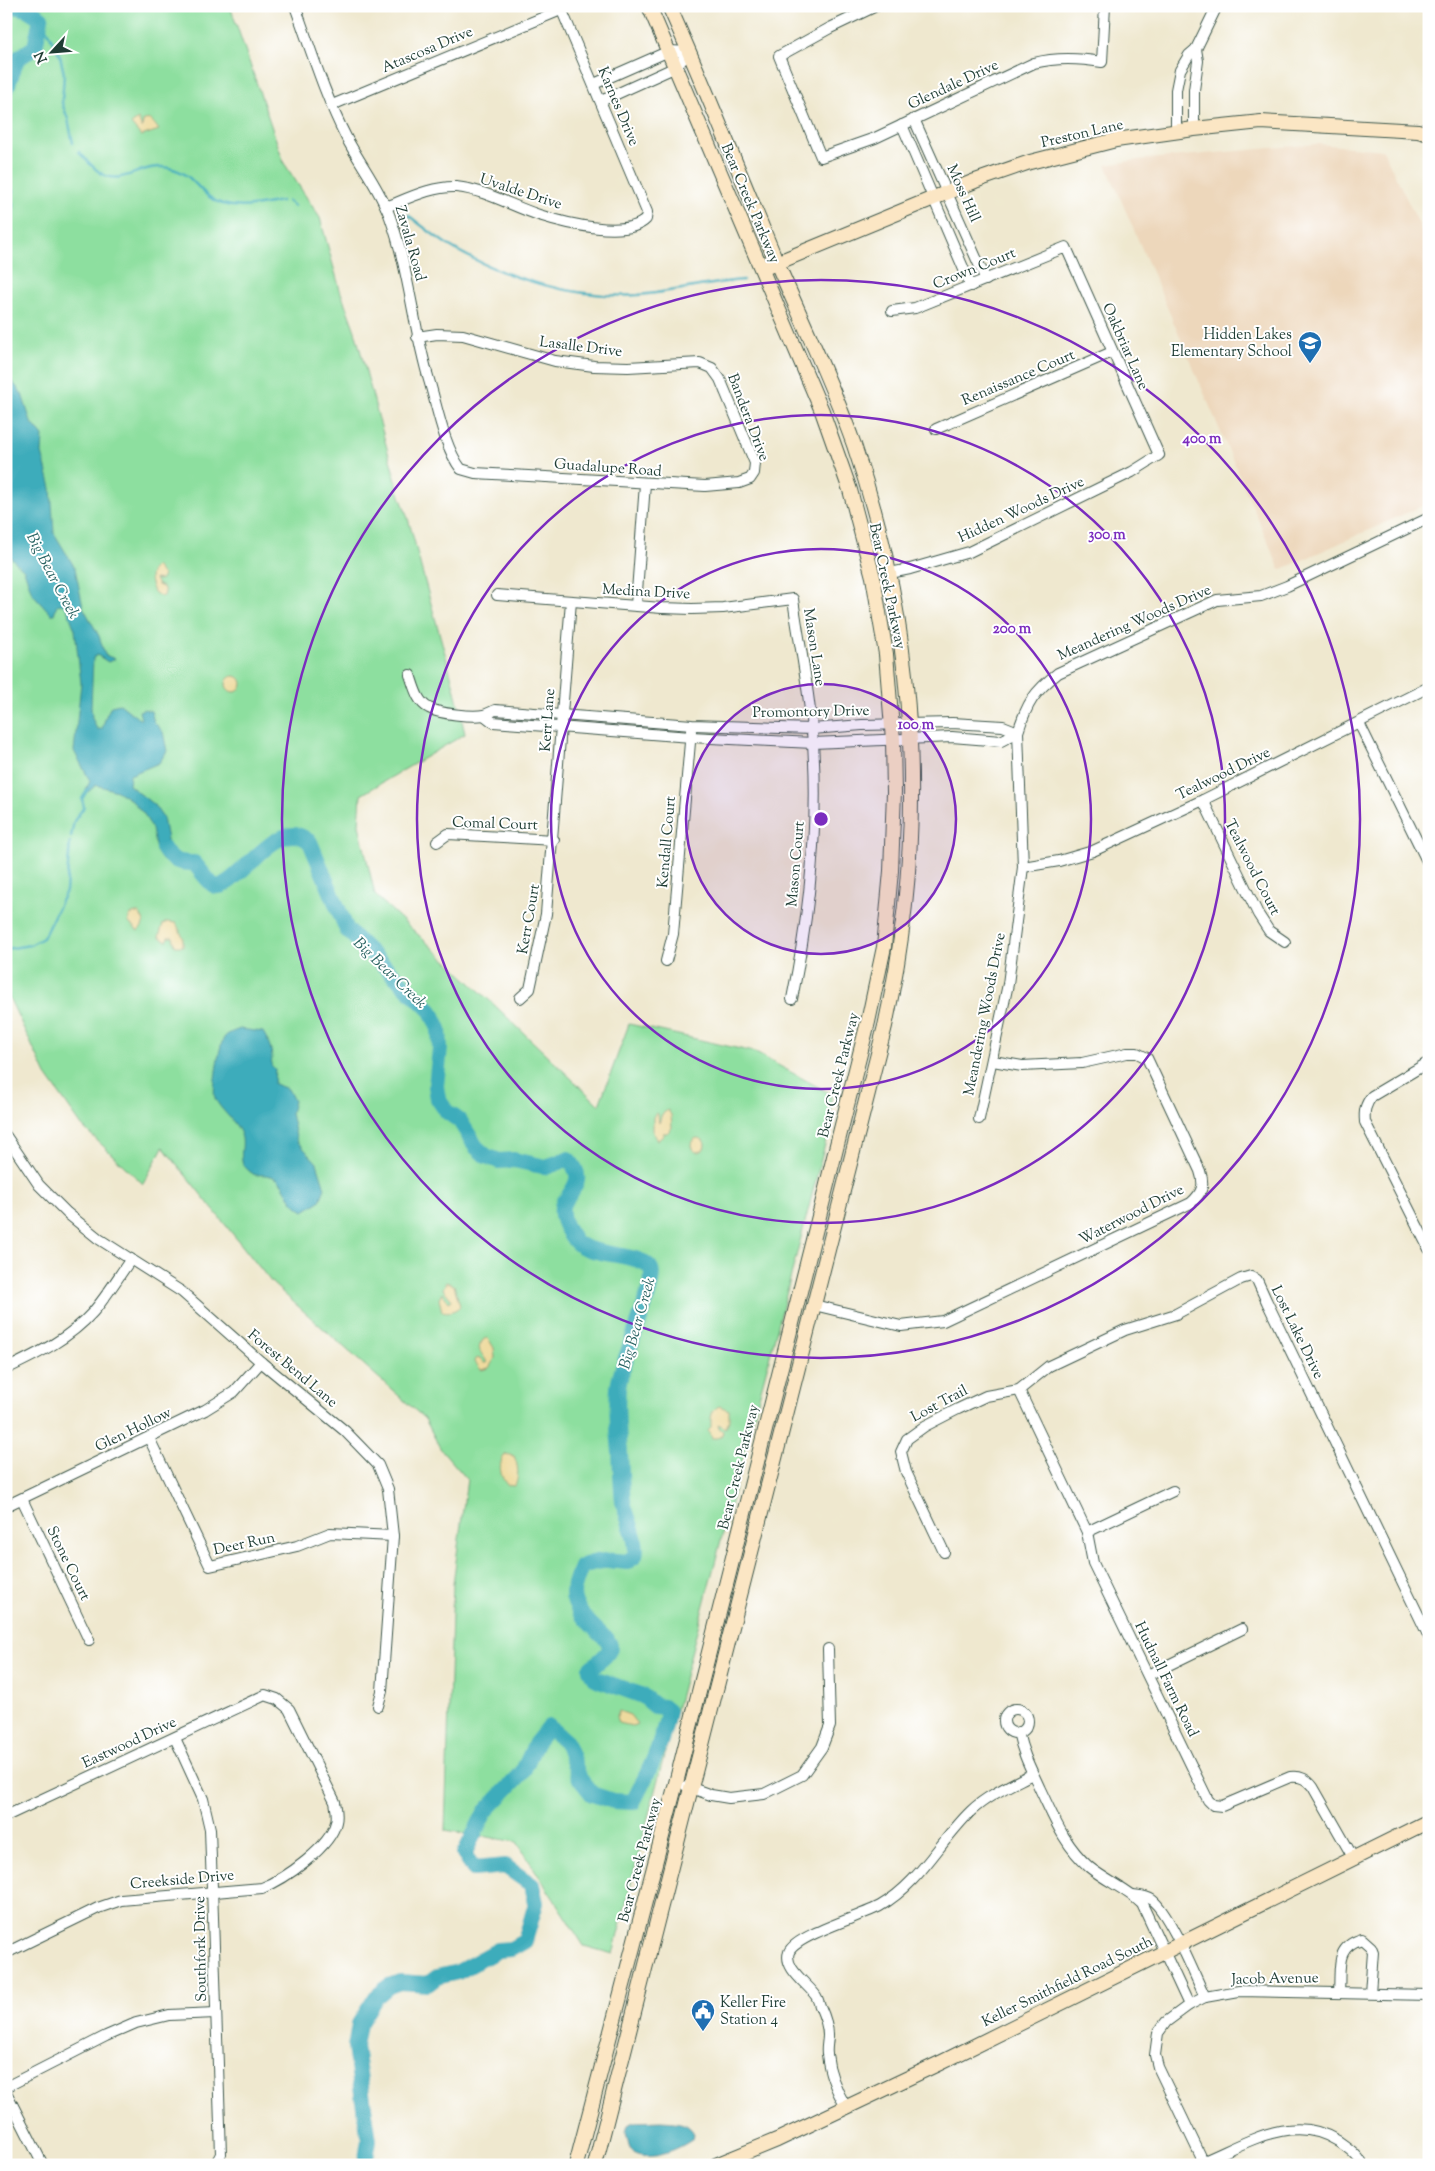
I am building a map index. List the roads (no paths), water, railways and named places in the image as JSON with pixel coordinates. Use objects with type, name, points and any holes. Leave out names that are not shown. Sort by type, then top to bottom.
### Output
[{"type":"main road","name":"Bear Creek Parkway","points":[[576,2165],[676,1783],[878,979],[884,946],[891,871],[894,792],[893,740],[886,654],[881,616],[864,538],[831,435],[649,6]]},
{"type":"main road","name":"Bear Creek Parkway","points":[[594,2165],[643,1980],[885,1026],[901,949],[909,872],[910,740],[904,652],[881,534],[854,445],[669,6]]},
{"type":"main road","name":"Preston Lane","points":[[761,269],[947,192],[1030,162],[1116,140],[1261,122],[1411,130],[1429,134]]},
{"type":"main road","name":"Keller Smithfield Road South","points":[[716,2165],[846,2107],[1429,1821]]},
{"type":"main road","points":[[643,1908],[660,1913]]},
{"type":"main road","points":[[626,1976],[643,1980]]},
{"type":"main road","points":[[602,2067],[619,2071]]},
{"type":"street","name":"Zavala Road","points":[[295,6],[346,137],[386,207],[405,267],[417,337],[451,452],[461,468]]},
{"type":"street","name":"Glendale Drive","points":[[876,6],[779,56],[821,157],[876,138],[1034,63],[1048,59],[1077,58],[1102,62],[1105,6]]},
{"type":"street","points":[[1176,132],[1176,90],[1180,70],[1189,55],[1196,49],[1216,6]]},
{"type":"street","name":"Atascosa Drive","points":[[332,105],[560,8]]},
{"type":"street","name":"Karnes Drive","points":[[560,8],[647,212],[646,219]]},
{"type":"street","points":[[1194,129],[1194,90],[1198,61],[1196,49]]},
{"type":"street","points":[[594,84],[669,52],[689,52]]},
{"type":"street","points":[[601,101],[676,67],[689,52]]},
{"type":"street","name":"Moss Hill","points":[[914,119],[986,280]]},
{"type":"street","name":"Moss Hill","points":[[902,125],[971,286]]},
{"type":"street","name":"Uvalde Drive","points":[[386,207],[420,194],[453,187],[483,192],[539,215],[576,224],[621,228],[640,224],[646,219]]},
{"type":"street","name":"Crown Court","points":[[892,311],[915,308],[1066,247]]},
{"type":"street","name":"Oakbriar Lane","points":[[1066,247],[1159,456]]},
{"type":"street","name":"Lasalle Drive","points":[[417,337],[437,334],[463,334],[554,361],[594,366],[628,367],[689,362],[700,363],[712,368]]},
{"type":"street","name":"Renaissance Court","points":[[936,429],[1112,352]]},
{"type":"street","name":"Bandera Drive","points":[[712,368],[720,379],[754,463],[753,477]]},
{"type":"street","name":"Hidden Woods Drive","points":[[890,573],[969,552],[1132,472],[1159,456]]},
{"type":"street","name":"Guadalupe Road","points":[[461,468],[475,473],[705,486],[739,483],[753,477]]},
{"type":"street","points":[[636,605],[645,484]]},
{"type":"street","name":"Meandering Woods Drive","points":[[979,1119],[1008,984],[1023,867],[1018,732],[1024,711],[1039,688],[1058,673],[1192,610],[1217,600],[1261,596],[1288,586],[1429,518]]},
{"type":"street","name":"Medina Drive","points":[[497,595],[692,609],[723,608],[793,599]]},
{"type":"street","name":"Mason Lane","points":[[793,599],[812,729]]},
{"type":"street","name":"Kerr Lane","points":[[554,840],[571,601]]},
{"type":"street","name":"Promontory Drive","points":[[410,675],[416,693],[428,708],[442,712],[484,715],[495,710],[692,725],[812,729],[952,723],[1003,726],[1018,732]]},
{"type":"street","name":"Tealwood Drive","points":[[1023,867],[1059,861],[1093,851],[1203,800],[1429,687]]},
{"type":"street","name":"Promontory Drive","points":[[484,715],[494,722],[562,728],[813,743],[952,738],[1001,741],[1018,732]]},
{"type":"street","points":[[952,723],[952,738]]},
{"type":"street","points":[[1358,723],[1429,865]]},
{"type":"street","name":"Kendall Court","points":[[666,961],[673,934],[692,725]]},
{"type":"street","points":[[852,726],[854,742]]},
{"type":"street","name":"Mason Court","points":[[792,999],[800,958],[810,879],[815,792],[812,729]]},
{"type":"street","name":"Tealwood Court","points":[[1203,800],[1258,914],[1269,931],[1285,942]]},
{"type":"street","name":"Comal Court","points":[[437,842],[448,834],[554,840]]},
{"type":"street","name":"Kerr Court","points":[[520,998],[530,989],[546,914],[554,840]]},
{"type":"street","name":"Waterwood Drive","points":[[814,1305],[901,1326],[943,1321],[1191,1203],[1199,1195],[1203,1188],[1200,1171],[1147,1058],[1137,1053],[1127,1053],[1082,1064],[1022,1066],[992,1061]]},
{"type":"street","points":[[1429,1062],[1372,1096],[1366,1103],[1364,1111],[1366,1122],[1429,1249]]},
{"type":"street","name":"Forest Bend Lane","points":[[6,1136],[27,1170],[51,1198],[82,1226],[182,1292],[261,1362],[345,1431],[378,1465],[388,1489],[393,1536],[382,1691],[378,1706]]},
{"type":"street","points":[[6,1369],[50,1348],[68,1334],[92,1312],[131,1259]]},
{"type":"street","name":"Lost Lake Drive","points":[[1019,1390],[1049,1366],[1125,1330],[1176,1314],[1241,1279],[1251,1276],[1255,1278],[1429,1637]]},
{"type":"street","name":"Glen Hollow","points":[[6,1506],[149,1438],[224,1399],[242,1384],[261,1362]]},
{"type":"street","name":"Hudnall Farm Road","points":[[1019,1390],[1087,1532],[1093,1563],[1208,1800],[1213,1805],[1222,1806],[1290,1777],[1299,1776],[1308,1781],[1313,1788],[1354,1859]]},
{"type":"street","name":"Lost Trail","points":[[944,1552],[906,1472],[901,1452],[907,1439],[925,1426],[986,1396],[1019,1390]]},
{"type":"street","name":"Deer Run","points":[[149,1438],[210,1566],[297,1546],[330,1533],[393,1536]]},
{"type":"street","points":[[1087,1532],[1173,1491]]},
{"type":"street","name":"Stone Court","points":[[22,1499],[89,1640]]},
{"type":"street","points":[[1148,1674],[1242,1629]]},
{"type":"street","points":[[676,1783],[730,1798],[764,1794],[802,1775],[822,1747],[830,1726],[828,1649]]},
{"type":"street","name":"Eastwood Drive","points":[[6,1816],[175,1738],[255,1698],[265,1695],[278,1699],[289,1709],[335,1802],[336,1814]]},
{"type":"street","points":[[1018,1732],[1022,1754],[1058,1829],[1070,1846],[1090,1868],[1133,1895],[1142,1904],[1189,2005]]},
{"type":"street","name":"Southfork Drive","points":[[175,1738],[208,1814],[214,1892],[221,2154],[215,2165]]},
{"type":"street","points":[[846,2107],[830,2072],[826,2052],[828,2033],[824,2016],[816,1996],[788,1960],[790,1951],[815,1933],[866,1913],[898,1893],[914,1880],[973,1809],[990,1796],[1032,1774]]},
{"type":"street","name":"Creekside Drive","points":[[6,1953],[98,1908],[121,1900],[262,1888],[282,1879],[305,1862],[333,1830],[336,1814]]},
{"type":"street","points":[[1133,1895],[1143,1896],[1152,1901],[1163,1913],[1205,1997]]},
{"type":"street","points":[[1340,1992],[1343,1950],[1348,1945],[1362,1939],[1371,1947],[1373,1952],[1370,1993]]},
{"type":"street","name":"Jacob Avenue","points":[[1204,2163],[1158,2067],[1155,2055],[1158,2033],[1166,2022],[1189,2005],[1205,1997],[1240,1991],[1429,1995]]},
{"type":"street","points":[[6,2087],[106,2036],[136,2023],[169,2015],[216,2013]]},
{"type":"street","points":[[6,2092],[43,2165]]},
{"type":"street","points":[[1204,2163],[1277,2130],[1297,2128],[1317,2130],[1334,2138],[1357,2155],[1363,2165]]},
{"type":"water","points":[[11,380],[22,394],[31,422],[43,436],[42,453],[51,488],[54,533],[75,568],[83,607],[99,636],[105,655],[115,659],[108,662],[97,655],[93,658],[92,718],[97,729],[102,729],[111,706],[120,704],[139,719],[141,719],[139,711],[144,709],[151,711],[154,722],[163,732],[167,751],[159,763],[130,775],[129,785],[154,805],[163,818],[168,845],[176,854],[178,862],[172,866],[162,860],[156,851],[152,829],[144,814],[131,800],[117,791],[96,785],[88,792],[86,790],[90,781],[74,751],[81,683],[75,630],[67,609],[62,604],[57,605],[54,614],[51,614],[32,593],[24,570],[6,553],[6,381]]},
{"type":"water","points":[[240,1029],[263,1032],[271,1052],[271,1065],[275,1069],[274,1084],[288,1089],[294,1101],[291,1113],[297,1141],[317,1163],[325,1188],[320,1201],[304,1211],[291,1199],[280,1181],[266,1175],[255,1175],[244,1165],[240,1132],[215,1098],[215,1077],[222,1042],[231,1032]]},
{"type":"water","points":[[661,2121],[685,2124],[692,2130],[694,2134],[693,2139],[662,2154],[644,2155],[630,2149],[626,2133],[628,2125],[633,2122]]},
{"type":"waterway","name":"Big Bear Creek","points":[[6,90],[17,59],[35,47],[41,18],[27,9],[13,6]]},
{"type":"waterway","points":[[41,18],[60,56],[64,74],[62,103],[68,119],[73,143]]},
{"type":"waterway","points":[[79,152],[97,170],[104,175],[112,177],[127,176],[160,167],[176,170],[187,176],[208,196],[225,205],[243,207],[281,201]]},
{"type":"waterway","name":"Big Bear Creek","points":[[6,193],[6,217]]},
{"type":"waterway","points":[[288,201],[294,206]]},
{"type":"waterway","points":[[408,215],[443,242],[469,257],[515,276],[564,290],[589,294],[638,295],[743,280]]},
{"type":"waterway","points":[[71,837],[74,821],[84,807],[82,799],[88,789]]},
{"type":"waterway","name":"Big Bear Creek","points":[[163,848],[169,856],[176,860],[194,863],[215,886],[223,885],[232,879],[277,840],[289,835],[300,836],[310,842],[347,930],[431,1011],[439,1029],[440,1048],[436,1086],[438,1099],[447,1112],[460,1121],[476,1147],[486,1156],[499,1161],[514,1160],[546,1167],[568,1159],[575,1169],[577,1178],[574,1187],[563,1204],[562,1216],[575,1241],[591,1250],[638,1260],[651,1269],[652,1278],[649,1291],[620,1376],[617,1396],[623,1501],[634,1536],[635,1556],[627,1562],[603,1561],[581,1567],[573,1593],[579,1610],[610,1646],[605,1656],[590,1669],[594,1678],[643,1696],[655,1706],[663,1707],[668,1711],[663,1735],[633,1802],[613,1801],[592,1794],[580,1779],[566,1742],[549,1727],[536,1743],[522,1773],[485,1812],[464,1854],[474,1869],[505,1866],[532,1885],[536,1903],[525,1941],[511,1949],[498,1950],[458,1972],[437,1977],[428,1984],[400,1982],[389,1986],[376,1997],[359,2024],[355,2047],[369,2140],[365,2165]]},
{"type":"waterway","points":[[6,949],[30,945],[43,938],[66,891],[70,842]]},
{"type":"place","name":"Hidden Lakes Elementary School","points":[[1310,364]]},
{"type":"place","name":"Keller Fire Station 4","points":[[703,2032]]}]
